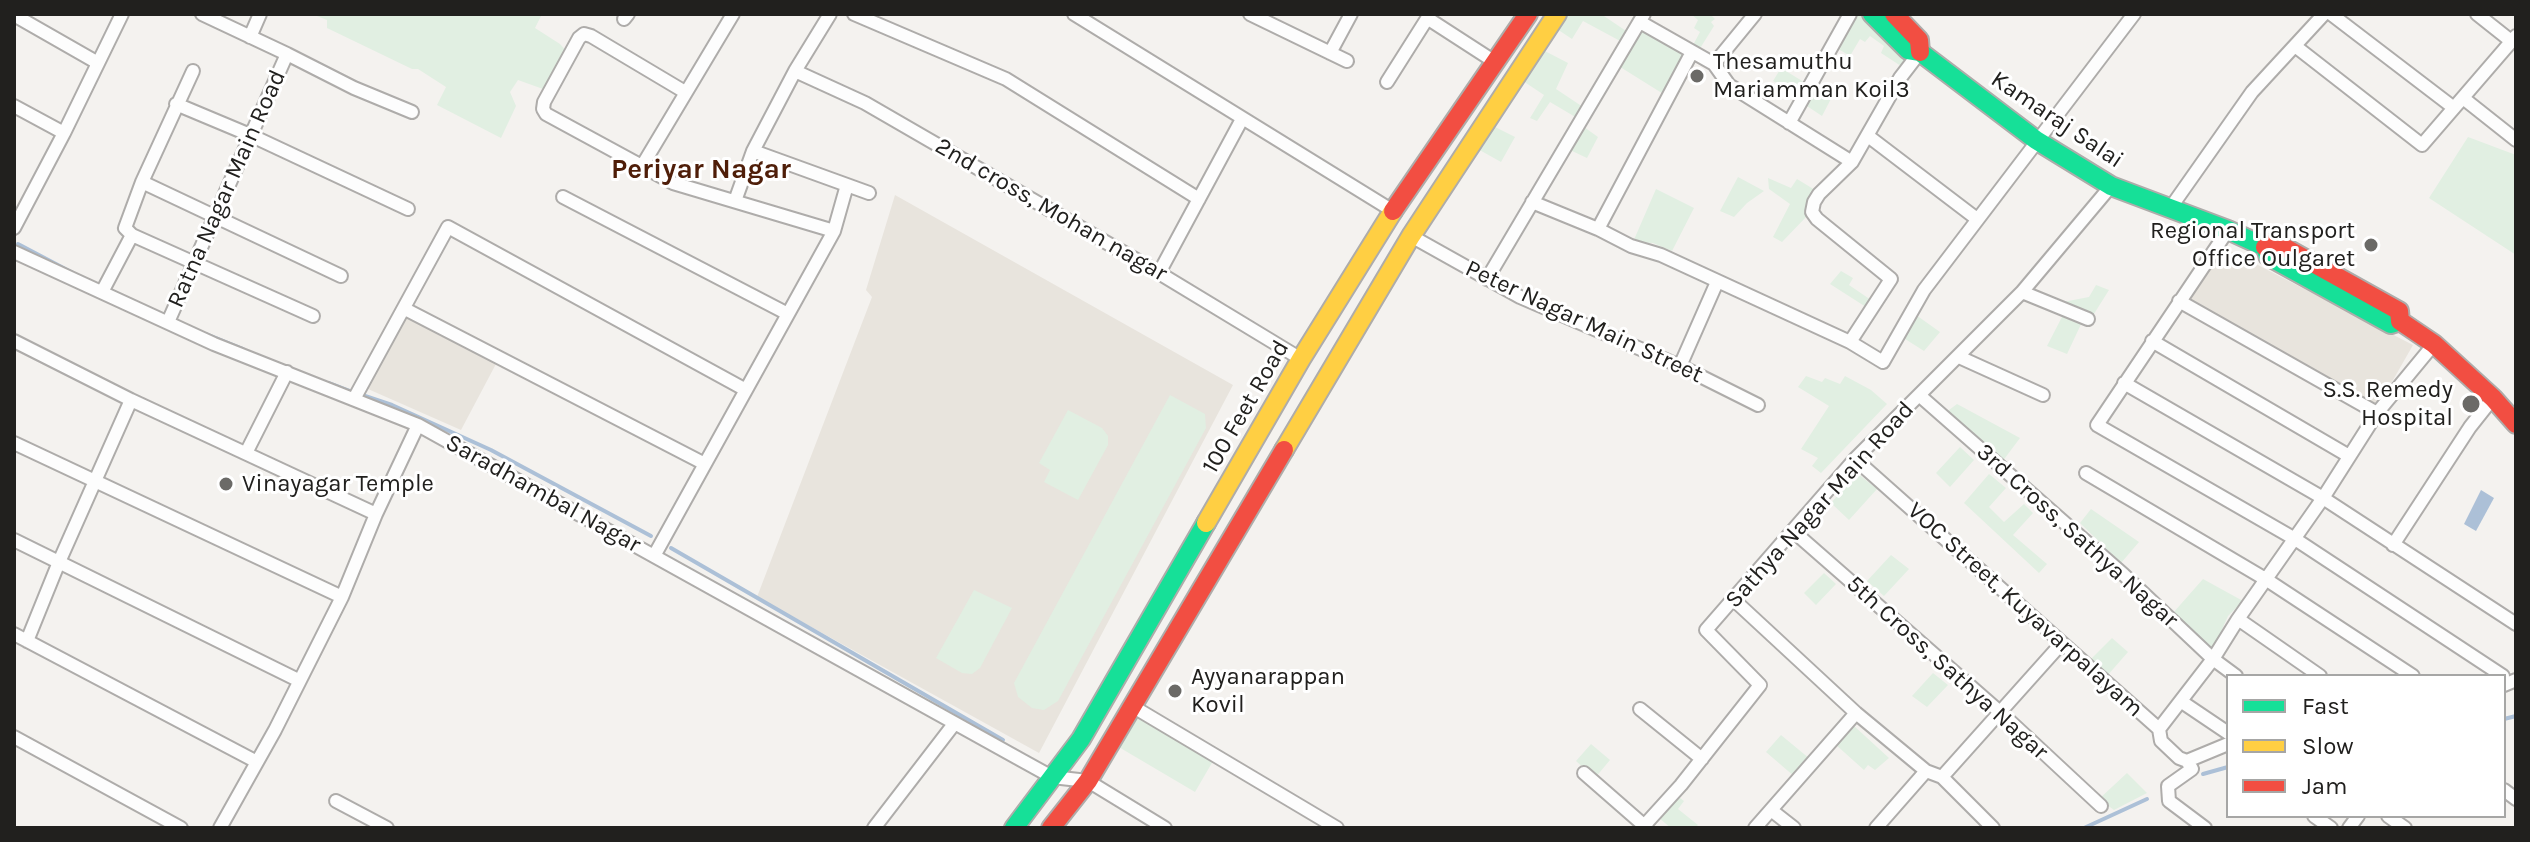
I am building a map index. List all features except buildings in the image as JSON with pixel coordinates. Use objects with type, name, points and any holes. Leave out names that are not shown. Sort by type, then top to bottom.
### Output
[{"type":"main road","name":"100 Feet Road","points":[[1014,828],[1081,739],[1301,359],[1393,211],[1528,14]]},
{"type":"main road","points":[[1051,828],[1088,781],[1411,236],[1557,14]]},
{"type":"main road","name":"Kamaraj Salai","points":[[1872,14],[1908,50],[1920,52],[2036,140],[2111,186],[2265,247],[2268,256],[2391,324],[2400,321],[2434,344],[2493,398],[2516,424]]},
{"type":"main road","name":"Kamaraj Salai","points":[[1895,14],[1919,40],[1920,52]]},
{"type":"street","points":[[14,228],[122,14]]},
{"type":"street","name":"Ratna Nagar Main Road","points":[[168,322],[287,54],[202,14]]},
{"type":"street","points":[[250,37],[260,14]]},
{"type":"street","points":[[642,166],[733,14]]},
{"type":"street","points":[[735,201],[753,151],[795,71],[830,14]]},
{"type":"street","points":[[854,14],[1006,79],[1199,199]]},
{"type":"street","points":[[1074,14],[1393,211]]},
{"type":"street","points":[[1250,14],[1347,61]]},
{"type":"street","points":[[1330,53],[1351,14]]},
{"type":"street","points":[[1714,64],[1755,14]]},
{"type":"street","points":[[1789,123],[1850,14]]},
{"type":"street","points":[[1532,202],[1631,246],[1661,255],[1850,342],[1883,362],[1924,290],[2134,14]]},
{"type":"street","points":[[2169,210],[2252,92],[2324,14]]},
{"type":"street","points":[[2331,14],[2516,140]]},
{"type":"street","points":[[2295,46],[2422,145],[2514,38],[2477,14]]},
{"type":"street","points":[[14,15],[34,19],[98,63]]},
{"type":"street","points":[[1387,82],[1428,16],[1495,62]]},
{"type":"street","points":[[1487,279],[1642,18],[1714,64],[1729,85],[1852,162]]},
{"type":"street","points":[[685,92],[584,34],[544,102],[543,109],[546,114],[673,183],[834,231]]},
{"type":"street","points":[[1598,229],[1692,52]]},
{"type":"street","points":[[1850,342],[1891,279],[1812,212],[1819,194],[1852,162],[1900,78],[1920,52]]},
{"type":"street","points":[[287,54],[354,88],[412,112]]},
{"type":"street","points":[[193,71],[142,182],[125,228],[132,235],[313,316]]},
{"type":"street","name":"2nd cross, Mohan nagar","points":[[795,71],[865,103],[1301,359]]},
{"type":"street","points":[[176,104],[408,209]]},
{"type":"street","points":[[14,106],[64,133]]},
{"type":"street","points":[[1159,273],[1242,119]]},
{"type":"street","points":[[1868,136],[1977,219]]},
{"type":"street","points":[[753,151],[869,193]]},
{"type":"street","points":[[142,182],[341,276]]},
{"type":"street","points":[[654,556],[834,231],[847,185]]},
{"type":"street","name":"Sathya Nagar Main Road","points":[[1645,827],[1760,685],[1706,630],[1855,459],[2022,292],[2111,186]]},
{"type":"street","points":[[563,197],[788,314]]},
{"type":"street","points":[[354,399],[448,227],[746,390]]},
{"type":"street","points":[[2228,230],[2097,425],[2295,539],[2499,674]]},
{"type":"street","points":[[102,292],[132,235]]},
{"type":"street","name":"Peter Nagar Main Street","points":[[1411,236],[1520,297],[1680,366],[1758,405]]},
{"type":"street","name":"Saradhambal Nagar","points":[[14,252],[168,322],[418,425],[1052,777]]},
{"type":"street","points":[[1680,366],[1717,282]]},
{"type":"street","points":[[2022,292],[2088,319]]},
{"type":"street","points":[[2179,301],[2377,413]]},
{"type":"street","points":[[405,309],[705,464]]},
{"type":"street","points":[[14,341],[131,400],[376,514]]},
{"type":"street","points":[[2152,341],[2349,456]]},
{"type":"street","points":[[2159,729],[2213,659],[2377,413],[2434,344]]},
{"type":"street","points":[[1959,357],[2043,395]]},
{"type":"street","points":[[246,453],[287,372]]},
{"type":"street","points":[[2124,383],[2323,498],[2516,624]]},
{"type":"street","name":"3rd Cross, Sathya Nagar","points":[[1919,395],[2233,674]]},
{"type":"street","points":[[2393,545],[2470,427],[2493,398]]},
{"type":"street","points":[[27,641],[131,400]]},
{"type":"street","points":[[225,826],[342,597],[376,514],[418,425]]},
{"type":"street","points":[[14,443],[342,597]]},
{"type":"street","name":"VOC Street, Kuyavarpalayam","points":[[1855,459],[2159,729],[2161,741],[2179,758],[2187,761]]},
{"type":"street","points":[[2086,473],[2267,580],[2410,674]]},
{"type":"street","name":"5th Cross, Sathya Nagar","points":[[1793,531],[2001,713],[2101,806]]},
{"type":"street","points":[[14,540],[298,680]]},
{"type":"street","points":[[1734,600],[1856,713],[1926,771],[1942,777],[1993,828]]},
{"type":"street","points":[[2238,619],[2317,674]]},
{"type":"street","points":[[14,634],[257,762]]},
{"type":"street","points":[[1942,777],[2061,644]]},
{"type":"street","points":[[2182,702],[2226,732]]},
{"type":"street","points":[[1132,706],[1337,828]]},
{"type":"street","points":[[1640,709],[1702,759]]},
{"type":"street","points":[[1755,828],[1856,713]]},
{"type":"street","points":[[874,828],[954,724]]},
{"type":"street","points":[[14,737],[181,828]]},
{"type":"street","points":[[2205,828],[2169,801],[2168,786],[2192,769],[2187,761],[2226,745]]},
{"type":"street","points":[[1876,828],[1926,771]]},
{"type":"street","points":[[1584,773],[1645,827]]},
{"type":"street","points":[[1052,777],[1088,781],[1165,828]]},
{"type":"street","points":[[336,801],[387,828]]},
{"type":"street","points":[[1771,810],[1794,828]]},
{"type":"shaded area","points":[[895,195],[1233,385],[1039,753],[757,597],[872,297],[866,290]]},
{"type":"shaded area","points":[[2223,247],[2413,345],[2377,408],[2187,300]]},
{"type":"shaded area","points":[[407,317],[497,362],[461,430],[368,389]]},
{"type":"green space","points":[[312,14],[542,14],[535,28],[567,52],[560,58],[543,89],[518,80],[510,92],[516,106],[501,138],[437,105],[446,87],[418,69],[412,69],[327,28],[327,20]]},
{"type":"green space","points":[[1563,14],[1601,14],[1629,33],[1622,42],[1583,21],[1572,39],[1554,27]]},
{"type":"green space","points":[[1691,14],[1710,14],[1715,19],[1699,50],[1692,47],[1700,32],[1694,28],[1698,20]]},
{"type":"green space","points":[[1853,14],[1865,14],[1911,59],[1904,68],[1881,53],[1884,46],[1870,36],[1865,42],[1860,39],[1850,56],[1835,47]]},
{"type":"green space","points":[[1640,28],[1686,54],[1665,95],[1617,65]]},
{"type":"green space","points":[[1539,48],[1568,63],[1556,89],[1583,107],[1577,118],[1550,102],[1537,121],[1530,118],[1544,95],[1520,79]]},
{"type":"green space","points":[[1781,68],[1807,84],[1800,96],[1773,81]]},
{"type":"green space","points":[[1816,85],[1833,95],[1822,116],[1804,104]]},
{"type":"green space","points":[[1491,125],[1515,137],[1501,162],[1476,148]]},
{"type":"green space","points":[[1584,127],[1598,137],[1587,158],[1570,150]]},
{"type":"green space","points":[[2468,137],[2516,155],[2516,255],[2429,198]]},
{"type":"green space","points":[[1738,177],[1764,191],[1734,217],[1720,211]]},
{"type":"green space","points":[[1768,178],[1791,188],[1797,179],[1815,190],[1808,215],[1782,242],[1773,237],[1790,204],[1769,189]]},
{"type":"green space","points":[[1656,189],[1694,208],[1672,251],[1653,243],[1633,242]]},
{"type":"green space","points":[[1841,271],[1853,278],[1849,285],[1871,300],[1866,307],[1830,284]]},
{"type":"green space","points":[[2096,285],[2109,290],[2092,317],[2058,303],[2089,297]]},
{"type":"green space","points":[[1916,315],[1940,332],[1924,351],[1902,337]]},
{"type":"green space","points":[[2063,315],[2083,320],[2067,354],[2047,346]]},
{"type":"green space","points":[[1806,376],[1822,382],[1825,378],[1840,384],[1845,376],[1871,390],[1887,404],[1821,473],[1812,466],[1818,458],[1801,449],[1829,406],[1798,387]]},
{"type":"green space","points":[[1170,395],[1205,414],[1206,428],[1058,701],[1044,710],[1032,708],[1018,697],[1014,683]]},
{"type":"green space","points":[[1957,404],[2020,438],[2002,462],[1945,413]]},
{"type":"green space","points":[[1068,410],[1102,428],[1108,436],[1108,445],[1078,500],[1044,482],[1050,470],[1039,463]]},
{"type":"green space","points":[[1960,447],[1974,460],[1950,487],[1936,473]]},
{"type":"green space","points":[[1857,473],[1877,489],[1849,520],[1831,503]]},
{"type":"green space","points":[[1989,474],[2006,488],[1989,507],[2004,522],[2024,504],[2033,513],[2013,535],[2047,564],[2039,573],[1964,503]]},
{"type":"green space","points":[[2091,509],[2139,542],[2121,563],[2080,523]]},
{"type":"green space","points":[[1891,555],[1909,569],[1884,596],[1867,581]]},
{"type":"green space","points":[[1824,573],[1836,584],[1816,605],[1804,593]]},
{"type":"green space","points":[[2203,579],[2243,601],[2228,616],[2212,652],[2173,613]]},
{"type":"green space","points":[[974,590],[1012,608],[980,668],[972,674],[962,673],[936,658]]},
{"type":"green space","points":[[2112,638],[2128,652],[2107,676],[2090,660]]},
{"type":"green space","points":[[1933,673],[1948,685],[1927,707],[1912,696]]},
{"type":"green space","points":[[1137,717],[1213,761],[1195,792],[1117,746]]},
{"type":"green space","points":[[1853,725],[1889,758],[1875,770],[1868,765],[1864,770],[1835,744]]},
{"type":"green space","points":[[1781,735],[1810,759],[1795,777],[1766,752]]},
{"type":"green space","points":[[1591,744],[1610,760],[1595,778],[1576,761]]},
{"type":"green space","points":[[2127,773],[2147,793],[2114,810],[2099,799]]},
{"type":"green space","points":[[1676,795],[1684,801],[1678,809],[1698,825],[1695,828],[1671,828],[1659,818]]},
{"type":"water","points":[[2481,490],[2494,498],[2476,531],[2464,524]]},
{"type":"waterway","points":[[18,244],[73,273]]},
{"type":"waterway","points":[[206,334],[243,349]]},
{"type":"waterway","points":[[329,383],[350,391]]},
{"type":"waterway","points":[[365,396],[491,450],[651,536]]},
{"type":"waterway","points":[[671,548],[1003,740]]},
{"type":"waterway","points":[[2506,718],[2516,716]]},
{"type":"waterway","points":[[2203,774],[2226,768]]},
{"type":"waterway","points":[[2084,828],[2147,799]]},
{"type":"traffic: fast","points":[[1872,14],[1908,50],[1920,52],[2036,140],[2111,186],[2265,247],[2268,256],[2391,324],[2400,321]]},
{"type":"traffic: fast","points":[[1014,828],[1081,739],[1206,523]]},
{"type":"traffic: slow","points":[[1284,450],[1411,236],[1557,14]]},
{"type":"traffic: slow","points":[[1206,523],[1301,359],[1393,211]]},
{"type":"traffic: jam","points":[[1393,211],[1528,14]]},
{"type":"traffic: jam","points":[[1894,14],[1919,40],[1920,52]]},
{"type":"traffic: jam","points":[[2265,247],[2275,242],[2399,311],[2400,321],[2434,344],[2493,398],[2516,424]]},
{"type":"traffic: jam","points":[[1051,828],[1088,781],[1284,450]]},
{"type":"place","name":"Thesamuthu Mariamman Koil3","points":[[1697,76]]},
{"type":"place","name":"Regional Transport Office Oulgaret","points":[[2371,245]]},
{"type":"place","name":"S.S. Remedy Hospital","points":[[2471,404]]},
{"type":"place","name":"Vinayagar Temple","points":[[226,484]]},
{"type":"place","name":"Ayyanarappan Kovil","points":[[1175,691]]},
{"type":"district","name":"Periyar Nagar","points":[[701,170]]}]
